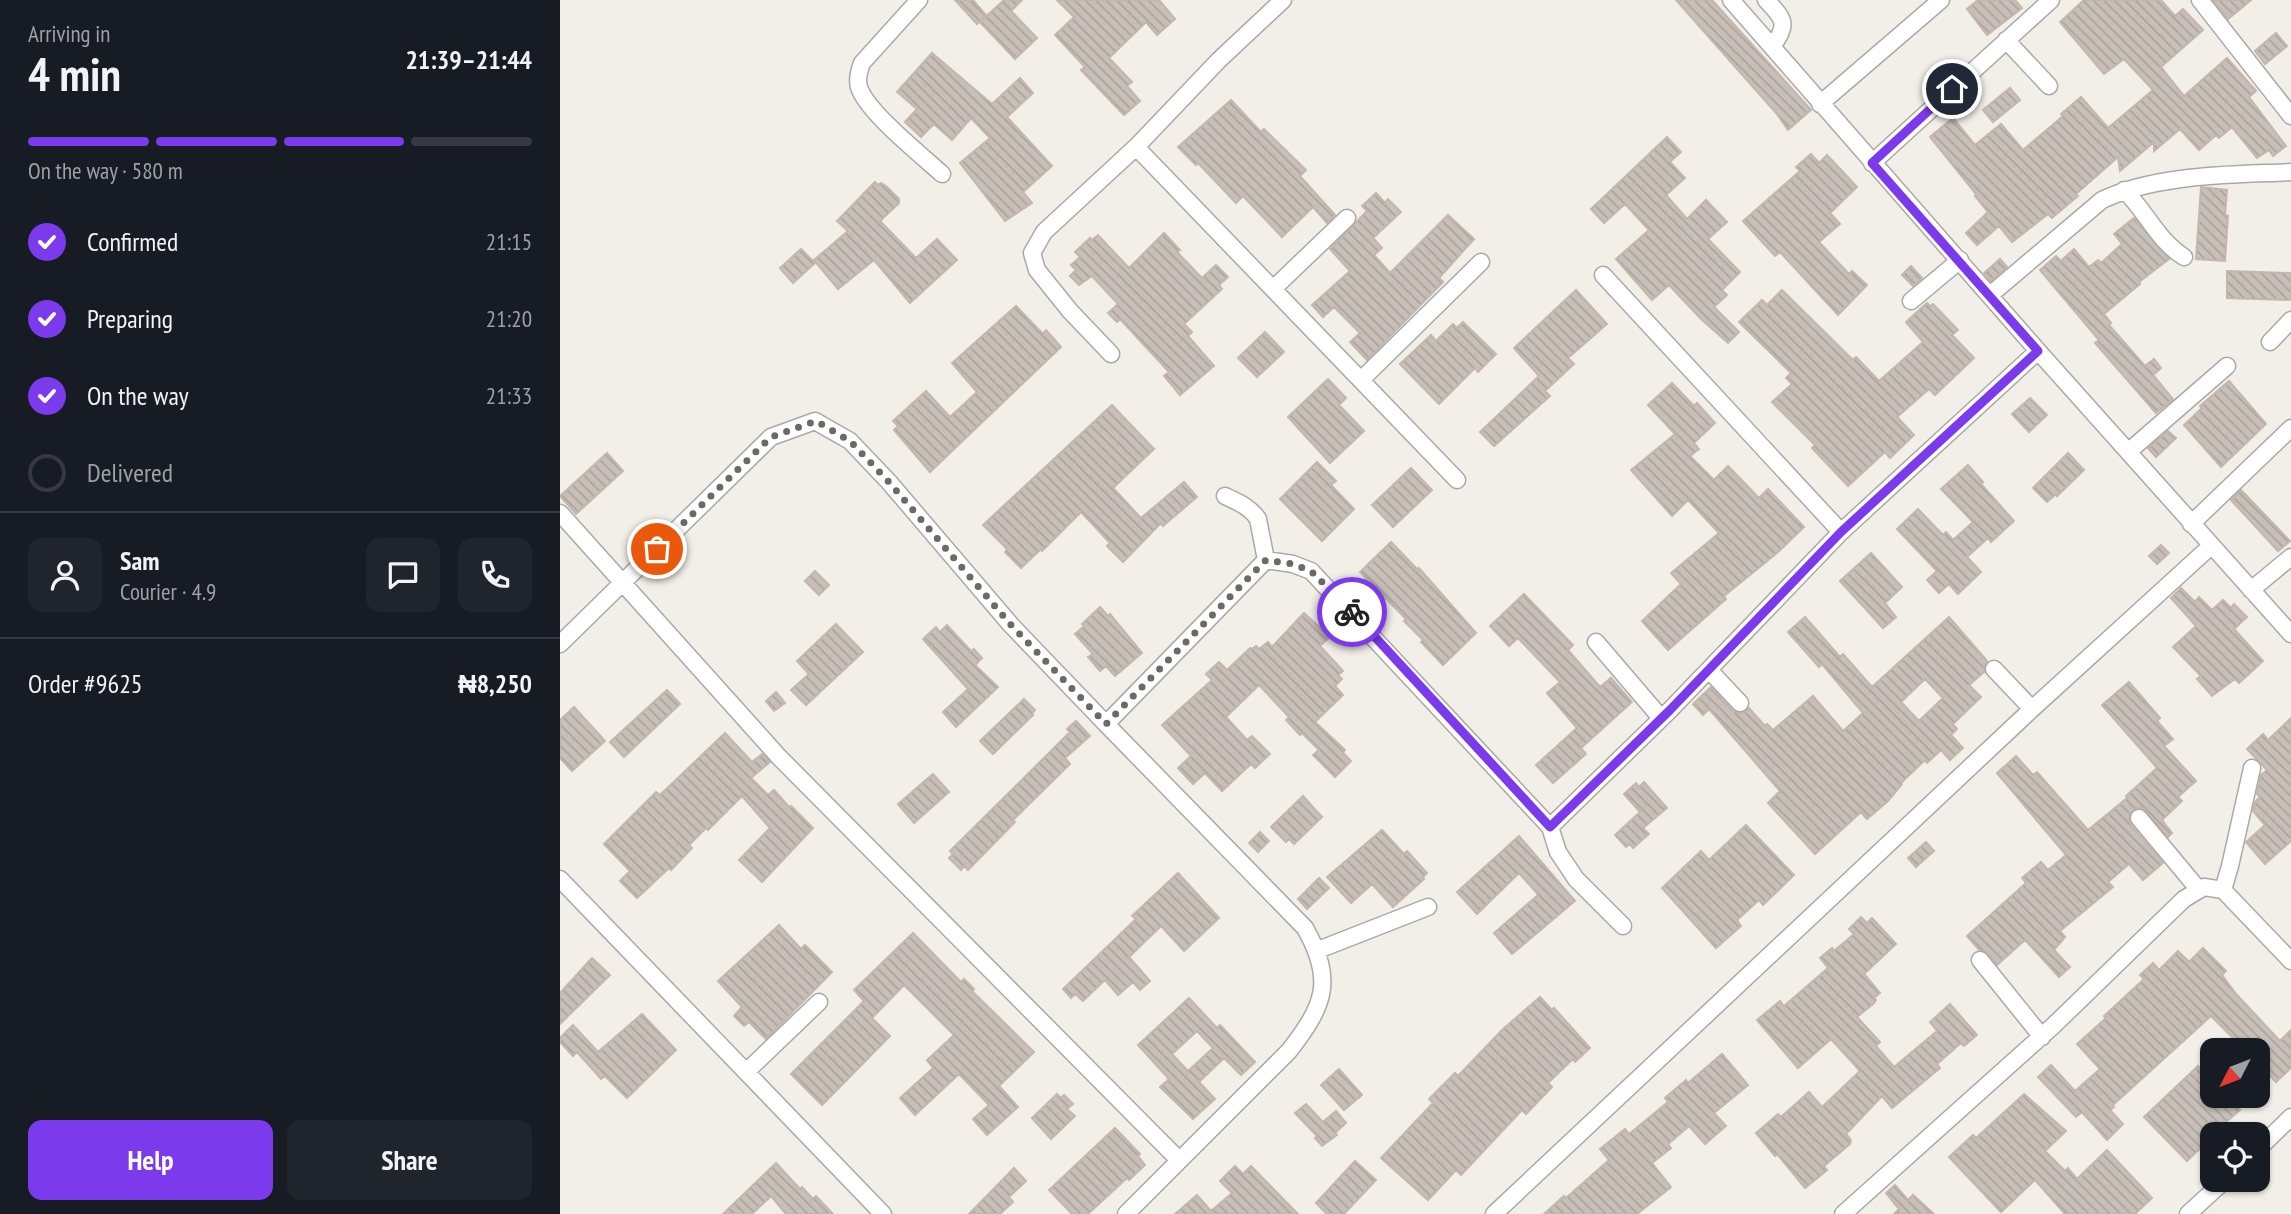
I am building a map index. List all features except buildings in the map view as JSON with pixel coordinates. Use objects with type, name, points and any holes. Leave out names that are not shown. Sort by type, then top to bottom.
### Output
[{"type":"street","points":[[919,0],[862,63],[858,74],[858,88],[889,126],[942,174]]},
{"type":"street","points":[[1111,354],[1070,311],[1037,270],[1032,253],[1044,232],[1136,147],[1219,60],[1283,0]]},
{"type":"street","points":[[1731,0],[2127,452],[2291,634]]},
{"type":"street","points":[[1766,0],[1782,17],[1780,37],[1772,46]]},
{"type":"street","points":[[1820,104],[1941,0]]},
{"type":"street","points":[[1872,163],[2051,0]]},
{"type":"street","points":[[2200,0],[2291,116]]},
{"type":"street","points":[[2006,40],[2049,86]]},
{"type":"street","points":[[1136,147],[1457,480]]},
{"type":"street","points":[[1990,295],[2102,200],[2123,190],[2205,176],[2291,172]]},
{"type":"street","points":[[2123,190],[2134,200],[2166,243],[2184,257]]},
{"type":"street","points":[[1273,289],[1347,218]]},
{"type":"street","points":[[1911,302],[1959,260]]},
{"type":"street","points":[[1361,380],[1481,262]]},
{"type":"street","points":[[1603,275],[1841,532]]},
{"type":"street","points":[[2270,342],[2291,320]]},
{"type":"street","points":[[1550,827],[1709,670],[1841,532],[2038,351]]},
{"type":"street","points":[[2127,452],[2227,366]]},
{"type":"street","points":[[560,644],[771,437],[816,421],[850,441],[1011,625],[1305,928],[1318,950],[1322,968],[1321,989],[1312,1021],[1289,1051],[1179,1160],[1133,1212]]},
{"type":"street","points":[[2192,524],[2291,428]]},
{"type":"street","points":[[1225,496],[1251,509],[1255,514],[1266,560]]},
{"type":"street","points":[[560,513],[779,757],[1179,1160]]},
{"type":"street","points":[[1494,1214],[2032,709],[2211,546]]},
{"type":"street","points":[[2251,590],[2291,557]]},
{"type":"street","points":[[1106,724],[1266,560]]},
{"type":"street","points":[[1266,560],[1293,564],[1311,571],[1550,827],[1558,852],[1576,879],[1623,926]]},
{"type":"street","points":[[1596,642],[1661,718]]},
{"type":"street","points":[[1994,669],[2032,709]]},
{"type":"street","points":[[1709,670],[1740,703]]},
{"type":"street","points":[[2223,890],[2252,768]]},
{"type":"street","points":[[2138,818],[2199,890]]},
{"type":"street","points":[[560,879],[883,1214]]},
{"type":"street","points":[[1843,1214],[2042,1037],[2155,926],[2185,899],[2204,887],[2223,890],[2291,961]]},
{"type":"street","points":[[1318,950],[1428,907]]},
{"type":"street","points":[[1980,960],[2042,1037]]},
{"type":"street","points":[[747,1071],[819,1002]]},
{"type":"street","points":[[2270,1137],[2291,1117]]},
{"type":"street","points":[[2188,1214],[2212,1192]]},
{"type":"way so far","points":[[657,549],[771,437],[816,421],[850,441],[889,482],[1011,625],[1106,724],[1266,560],[1293,564],[1311,571],[1352,612]]},
{"type":"route","points":[[1352,612],[1550,827],[1670,710],[1841,532],[2038,351],[1872,163],[1952,89]]}]
